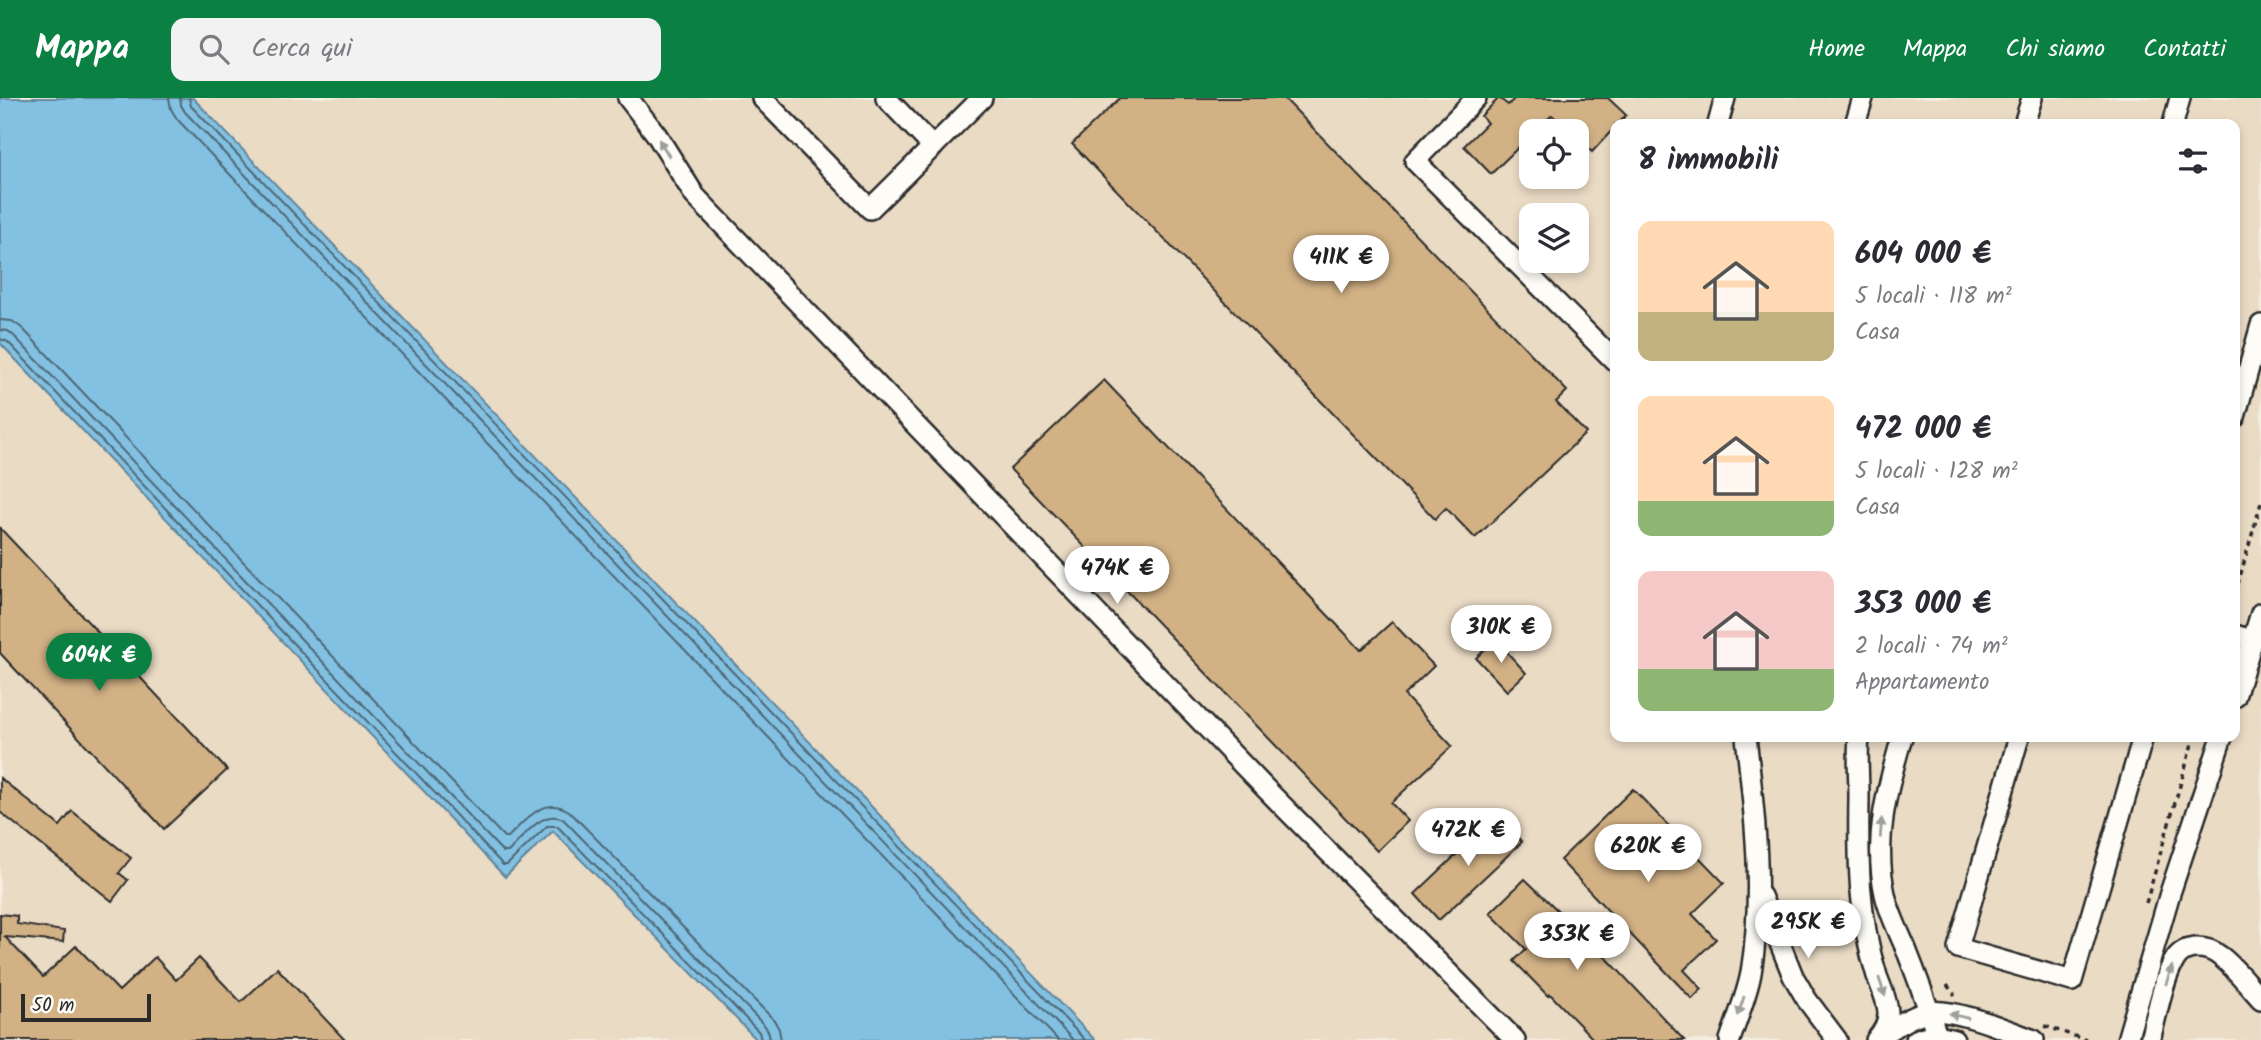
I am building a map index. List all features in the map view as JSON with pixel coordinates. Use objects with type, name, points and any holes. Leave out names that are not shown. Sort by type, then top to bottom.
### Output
[{"type":"street","points":[[762,98],[870,209],[982,98]]},
{"type":"street","points":[[886,98],[933,147]]},
{"type":"street","points":[[1476,98],[1415,161],[1610,356]]},
{"type":"street","points":[[1719,119],[1725,98]]},
{"type":"street","points":[[1857,119],[1863,98]]},
{"type":"street","points":[[2026,119],[2032,98]]},
{"type":"street","points":[[2174,119],[2180,98]]},
{"type":"street","points":[[630,99],[656,134],[695,196],[1257,780],[1515,1040]]},
{"type":"street","points":[[2240,399],[2261,325]]},
{"type":"street","points":[[2240,664],[2244,638],[2261,614]]},
{"type":"street","points":[[1730,1040],[1751,975],[1759,891],[1757,831],[1747,742]]},
{"type":"street","points":[[1858,742],[1858,864],[1861,897],[1870,952],[1889,1016],[1884,1031],[1876,1040]]},
{"type":"street","points":[[1901,742],[1883,811],[1880,854],[1885,896],[1929,1012],[1943,1038]]},
{"type":"street","points":[[2018,742],[1958,948],[2072,981],[2142,742]]},
{"type":"street","points":[[2127,1040],[2170,894],[2220,742]]},
{"type":"street","points":[[1759,891],[1793,976],[1837,1040]]},
{"type":"street","points":[[2150,1040],[2171,968],[2178,955],[2187,949],[2198,947],[2221,956],[2261,999]]},
{"type":"street","points":[[1876,1040],[1908,1019],[1929,1012],[1955,1014],[2034,1040]]},
{"type":"street","points":[[1916,1040],[1923,1037],[1943,1038]]},
{"type":"path","points":[[2240,576],[2261,503]]},
{"type":"path","points":[[2145,908],[2193,742]]},
{"type":"shaded area","points":[[193,98],[2261,98],[2261,1040],[1095,1040]]},
{"type":"shaded area","points":[[0,343],[505,877],[552,831],[757,1040],[0,1040]]},
{"type":"water","points":[[0,98],[193,98],[1095,1040],[757,1040],[553,831],[505,877],[0,343]]},
{"type":"building","points":[[1120,98],[1284,98],[1567,391],[1556,402],[1586,433],[1475,538],[1446,508],[1435,519],[1072,144]]},
{"type":"building","points":[[1499,98],[1508,105],[1515,98],[1608,98],[1626,115],[1622,119],[1610,119],[1610,132],[1592,152],[1589,149],[1589,119],[1556,119],[1552,115],[1548,119],[1519,119],[1519,147],[1491,174],[1464,146],[1487,123],[1481,116]]},
{"type":"building","points":[[1104,380],[1361,650],[1392,622],[1434,666],[1404,695],[1452,746],[1391,803],[1408,821],[1377,851],[1010,469]]},
{"type":"building","points":[[0,528],[227,770],[164,829],[0,653]]},
{"type":"building","points":[[1495,639],[1526,673],[1507,691],[1476,658]]},
{"type":"building","points":[[0,778],[60,826],[72,811],[131,858],[119,873],[128,880],[112,901],[0,812]]},
{"type":"building","points":[[1633,789],[1724,883],[1692,914],[1716,939],[1684,970],[1702,989],[1692,999],[1560,860]]},
{"type":"building","points":[[1497,816],[1522,842],[1439,920],[1415,894]]},
{"type":"building","points":[[1525,879],[1603,954],[1684,1040],[1594,1040],[1550,994],[1548,996],[1514,961],[1526,949],[1490,913]]},
{"type":"building","points":[[0,914],[17,916],[17,924],[64,931],[63,942],[5,937],[43,977],[76,946],[119,991],[155,957],[176,980],[199,958],[241,1002],[277,968],[345,1040],[0,1040]]}]
